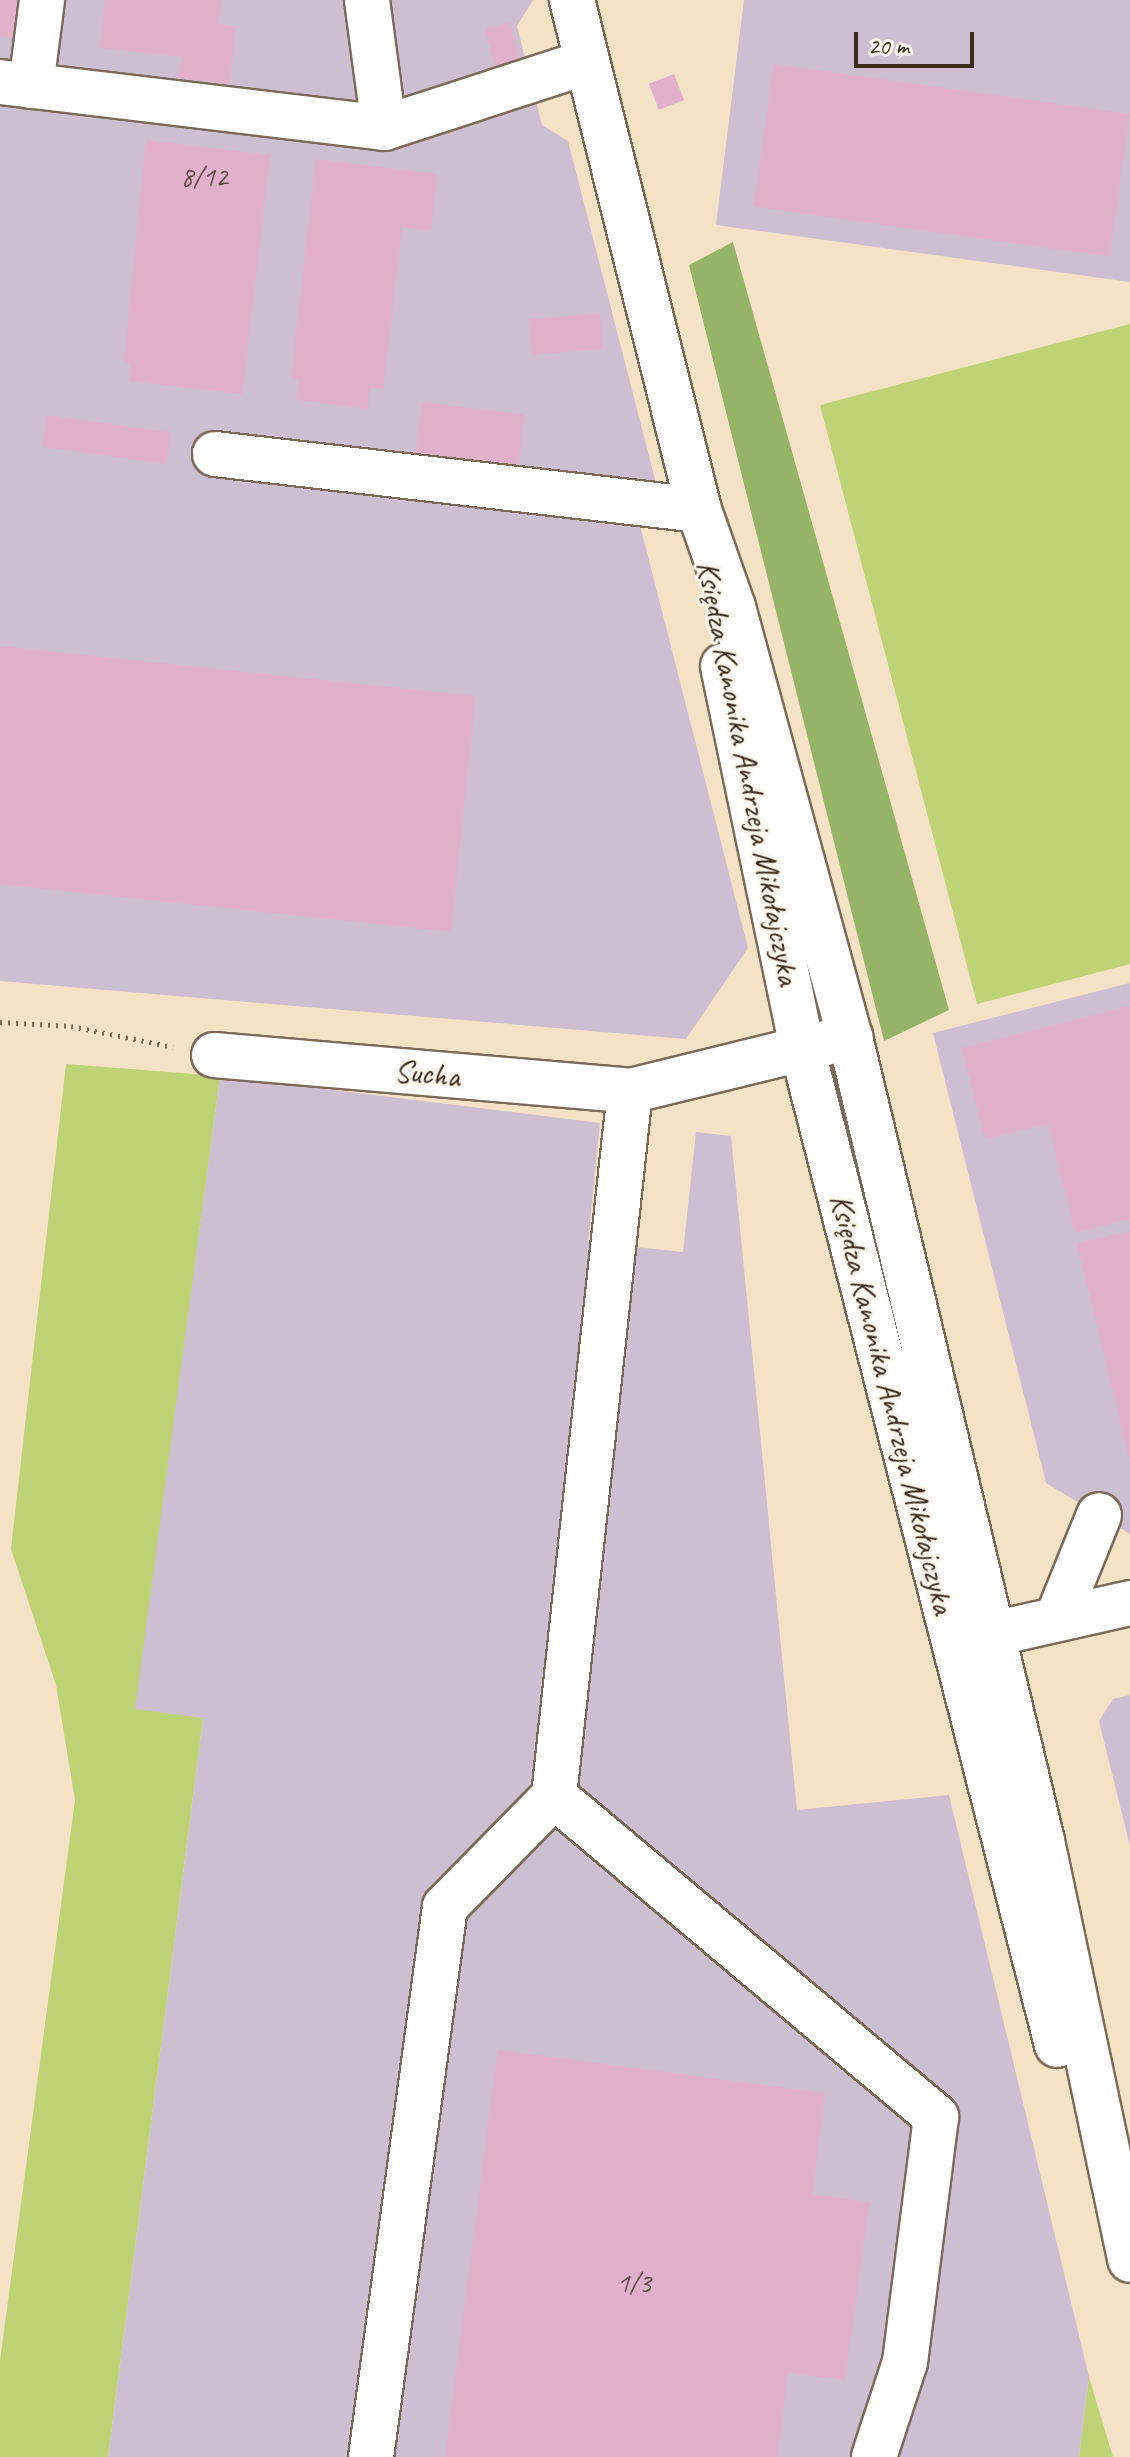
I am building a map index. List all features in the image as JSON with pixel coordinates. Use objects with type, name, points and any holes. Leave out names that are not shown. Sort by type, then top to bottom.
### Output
[{"type":"main road","points":[[42,0],[16,84],[384,128],[587,62]]},
{"type":"main road","points":[[367,0],[384,128]]},
{"type":"main road","name":"Księdza Kanonika Andrzeja Mikołajczyka","points":[[572,0],[699,510],[750,809],[802,1048],[972,1639],[1130,2260]]},
{"type":"main road","points":[[215,454],[699,510]]},
{"type":"main road","name":"Księdza Kanonika Andrzeja Mikołajczyka","points":[[699,510],[733,607],[850,1037],[972,1639],[1130,2289]]},
{"type":"main road","name":"Sucha","points":[[214,1055],[630,1091],[850,1037]]},
{"type":"main road","points":[[371,2457],[445,1907],[554,1796],[630,1091]]},
{"type":"main road","points":[[1057,1619],[1099,1515]]},
{"type":"main road","points":[[972,1639],[1130,1603]]},
{"type":"main road","points":[[554,1796],[936,2117],[905,2362],[874,2457]]},
{"type":"path","points":[[0,1022],[71,1026],[214,1055]]},
{"type":"shaded area","points":[[0,0],[533,0],[517,26],[542,125],[568,141],[657,487],[630,486],[748,948],[686,1039],[0,981]]},
{"type":"shaded area","points":[[744,0],[1130,0],[1130,282],[716,225]]},
{"type":"shaded area","points":[[1130,983],[1130,1534],[1046,1483],[933,1033]]},
{"type":"shaded area","points":[[220,1076],[600,1123],[588,1242],[683,1252],[696,1132],[731,1136],[797,1810],[949,1795],[1089,2377],[1079,2457],[108,2457],[203,1718],[134,1710]]},
{"type":"shaded area","points":[[1130,1695],[1130,1846],[1099,1721],[1113,1699]]},
{"type":"green space","points":[[733,242],[949,1010],[884,1041],[689,265]]},
{"type":"green space","points":[[1130,324],[1130,964],[977,1004],[820,405]]},
{"type":"green space","points":[[66,1064],[220,1076],[135,1709],[203,1718],[108,2457],[0,2457],[0,2361],[75,1800],[56,1685],[11,1549]]},
{"type":"green space","points":[[1089,2377],[1113,2457],[1079,2457]]},
{"type":"building","points":[[0,0],[17,0],[13,38],[0,36]]},
{"type":"building","points":[[105,0],[221,0],[218,24],[236,26],[229,84],[179,78],[182,57],[100,48]]},
{"type":"building","points":[[510,22],[522,67],[497,74],[485,29]]},
{"type":"building","points":[[774,64],[1130,114],[1109,257],[754,207]]},
{"type":"building","points":[[674,74],[684,100],[659,110],[649,84]]},
{"type":"building","points":[[146,140],[270,155],[242,394],[129,381],[130,363],[124,362]]},
{"type":"building","points":[[316,159],[437,174],[431,231],[402,227],[383,389],[370,388],[368,409],[297,400],[299,380],[291,379]]},
{"type":"building","points":[[600,313],[603,349],[532,355],[529,319]]},
{"type":"building","points":[[422,402],[524,415],[518,469],[415,457]]},
{"type":"building","points":[[47,415],[171,432],[166,464],[43,447]]},
{"type":"building","points":[[0,646],[475,696],[451,932],[0,884]]},
{"type":"building","points":[[1130,1006],[1130,1219],[1075,1233],[1048,1124],[985,1139],[962,1048]]},
{"type":"building","points":[[1130,1231],[1130,1458],[1129,1458],[1077,1243]]},
{"type":"building","points":[[498,2050],[825,2093],[812,2194],[869,2202],[845,2380],[788,2373],[777,2457],[445,2457]]}]
